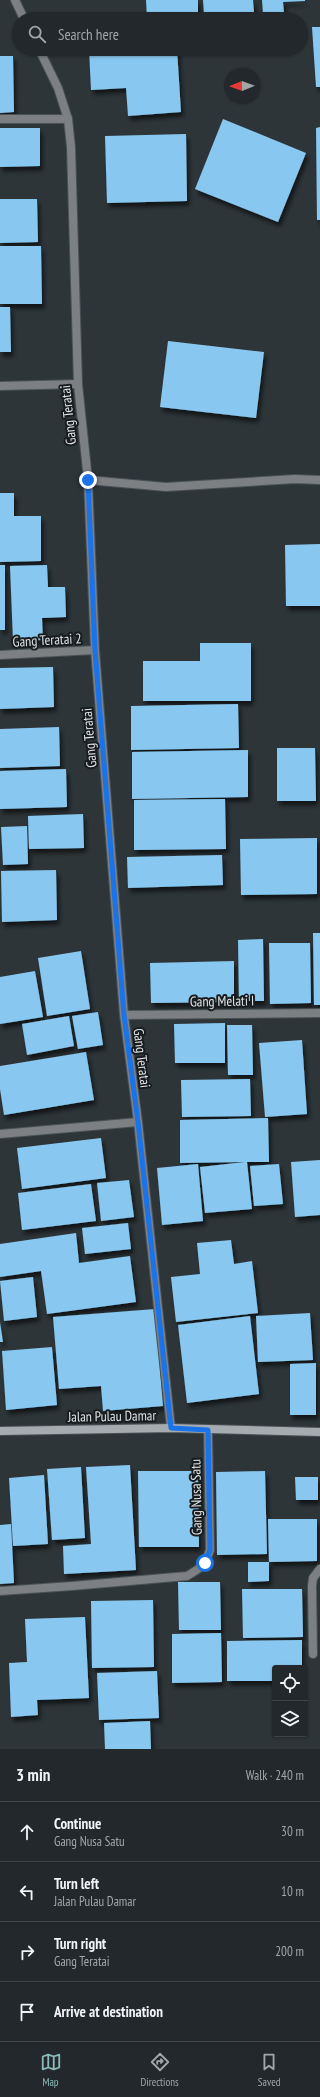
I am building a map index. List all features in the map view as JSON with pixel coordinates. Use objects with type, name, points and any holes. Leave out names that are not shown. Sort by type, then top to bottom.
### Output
[{"type":"street","points":[[15,0],[21,12]]},
{"type":"street","name":"Gang Teratai","points":[[42,56],[58,88],[68,119],[71,147],[78,384],[88,480],[95,650],[124,1015],[138,1122],[171,1428]]},
{"type":"street","points":[[0,119],[68,119]]},
{"type":"street","points":[[0,386],[78,384]]},
{"type":"street","points":[[88,480],[166,487],[295,479],[320,480]]},
{"type":"street","name":"Gang Teratai 2","points":[[0,655],[95,650]]},
{"type":"street","name":"Gang Melati I","points":[[124,1015],[320,1013]]},
{"type":"street","points":[[0,1134],[138,1122]]},
{"type":"street","name":"Jalan Pulau Damar","points":[[0,1431],[171,1428],[320,1432]]},
{"type":"street","name":"Gang Nusa Satu","points":[[0,1590],[72,1586],[187,1576],[205,1563],[210,1550],[208,1430]]},
{"type":"street","points":[[313,1654],[312,1586],[313,1578],[320,1569]]},
{"type":"building","points":[[146,0],[198,0],[198,12],[147,12]]},
{"type":"building","points":[[203,0],[253,0],[254,12],[204,12]]},
{"type":"building","points":[[262,0],[305,0],[283,2],[284,12],[263,12]]},
{"type":"building","points":[[312,27],[320,27],[320,87],[316,87]]},
{"type":"building","points":[[0,56],[13,56],[14,112],[0,113]]},
{"type":"building","points":[[89,56],[177,56],[181,112],[128,116],[126,88],[91,90]]},
{"type":"building","points":[[223,119],[306,153],[278,222],[195,189]]},
{"type":"building","points":[[320,127],[320,220],[317,220],[316,128]]},
{"type":"building","points":[[0,128],[40,128],[40,166],[0,167]]},
{"type":"building","points":[[186,134],[187,201],[107,203],[105,136]]},
{"type":"building","points":[[0,199],[37,199],[38,242],[0,243]]},
{"type":"building","points":[[0,246],[41,246],[42,304],[0,304]]},
{"type":"building","points":[[0,307],[10,307],[11,352],[0,352]]},
{"type":"building","points":[[168,341],[264,352],[256,418],[160,407]]},
{"type":"building","points":[[0,493],[14,493],[14,516],[41,516],[41,561],[0,562]]},
{"type":"building","points":[[320,544],[320,606],[286,606],[285,545]]},
{"type":"building","points":[[0,565],[5,565],[5,630],[0,630]]},
{"type":"building","points":[[47,565],[48,587],[65,587],[66,617],[42,618],[43,640],[13,641],[10,566]]},
{"type":"building","points":[[200,643],[251,643],[251,701],[143,701],[143,661],[200,661]]},
{"type":"building","points":[[53,667],[54,707],[0,709],[0,668]]},
{"type":"building","points":[[238,704],[239,748],[131,750],[131,706]]},
{"type":"building","points":[[59,727],[60,766],[0,768],[0,729]]},
{"type":"building","points":[[277,748],[315,748],[316,801],[277,801]]},
{"type":"building","points":[[248,750],[248,797],[132,799],[132,752]]},
{"type":"building","points":[[66,769],[67,807],[0,809],[0,771]]},
{"type":"building","points":[[225,799],[226,849],[134,850],[134,800]]},
{"type":"building","points":[[83,814],[84,848],[29,849],[28,816]]},
{"type":"building","points":[[27,826],[28,864],[3,865],[1,827]]},
{"type":"building","points":[[317,838],[317,894],[241,895],[240,839]]},
{"type":"building","points":[[222,855],[223,885],[128,888],[127,857]]},
{"type":"building","points":[[56,870],[57,920],[2,922],[1,871]]},
{"type":"building","points":[[313,933],[320,933],[320,1005],[314,1005]]},
{"type":"building","points":[[263,939],[264,1001],[239,1001],[238,940]]},
{"type":"building","points":[[269,943],[310,943],[311,1003],[270,1004]]},
{"type":"building","points":[[81,951],[90,1009],[47,1016],[38,958]]},
{"type":"building","points":[[234,961],[234,1002],[151,1003],[150,963]]},
{"type":"building","points":[[35,971],[43,1017],[0,1024],[0,977]]},
{"type":"building","points":[[98,1012],[103,1045],[78,1049],[72,1016]]},
{"type":"building","points":[[69,1016],[74,1046],[27,1055],[22,1024]]},
{"type":"building","points":[[225,1023],[225,1063],[175,1063],[174,1024]]},
{"type":"building","points":[[227,1025],[252,1025],[253,1075],[228,1075]]},
{"type":"building","points":[[302,1040],[307,1114],[265,1117],[259,1043]]},
{"type":"building","points":[[86,1052],[94,1100],[4,1115],[0,1089],[0,1066]]},
{"type":"building","points":[[250,1079],[251,1116],[182,1117],[181,1080]]},
{"type":"building","points":[[268,1118],[269,1162],[247,1162],[252,1209],[205,1213],[200,1167],[245,1162],[180,1163],[180,1120]]},
{"type":"building","points":[[101,1138],[106,1178],[22,1189],[17,1148]]},
{"type":"building","points":[[320,1160],[320,1215],[295,1217],[291,1162]]},
{"type":"building","points":[[198,1164],[203,1221],[162,1225],[157,1168]]},
{"type":"building","points":[[279,1164],[283,1204],[254,1206],[250,1166]]},
{"type":"building","points":[[129,1180],[134,1217],[101,1221],[97,1183]]},
{"type":"building","points":[[91,1184],[96,1221],[22,1230],[18,1193]]},
{"type":"building","points":[[128,1223],[131,1249],[85,1254],[82,1228]]},
{"type":"building","points":[[76,1233],[79,1263],[130,1256],[136,1302],[47,1314],[41,1271],[0,1277],[0,1244]]},
{"type":"building","points":[[231,1240],[234,1264],[252,1261],[258,1313],[176,1322],[171,1277],[200,1274],[197,1243]]},
{"type":"building","points":[[33,1277],[37,1317],[4,1321],[0,1281]]},
{"type":"building","points":[[155,1309],[163,1406],[103,1411],[101,1386],[59,1389],[53,1317]]},
{"type":"building","points":[[310,1313],[313,1360],[258,1362],[256,1316]]},
{"type":"building","points":[[250,1316],[259,1394],[187,1403],[178,1325]]},
{"type":"building","points":[[0,1322],[3,1342],[0,1342]]},
{"type":"building","points":[[52,1347],[57,1405],[6,1410],[2,1351]]},
{"type":"building","points":[[316,1363],[316,1415],[290,1415],[290,1364]]},
{"type":"building","points":[[130,1465],[136,1570],[64,1574],[63,1546],[91,1544],[86,1467]]},
{"type":"building","points":[[81,1467],[85,1538],[52,1540],[47,1469]]},
{"type":"building","points":[[138,1471],[198,1471],[199,1547],[139,1547]]},
{"type":"building","points":[[265,1471],[267,1554],[217,1555],[216,1472]]},
{"type":"building","points":[[44,1475],[48,1544],[13,1546],[9,1478]]},
{"type":"building","points":[[295,1477],[318,1477],[318,1500],[296,1500]]},
{"type":"building","points":[[268,1519],[317,1519],[317,1561],[269,1562]]},
{"type":"building","points":[[11,1524],[14,1583],[0,1584],[0,1525]]},
{"type":"building","points":[[248,1562],[269,1562],[269,1581],[248,1582]]},
{"type":"building","points":[[178,1582],[220,1582],[221,1630],[179,1630]]},
{"type":"building","points":[[242,1589],[302,1589],[303,1637],[243,1638]]},
{"type":"building","points":[[153,1600],[154,1667],[92,1668],[91,1601]]},
{"type":"building","points":[[85,1617],[89,1698],[37,1700],[38,1715],[11,1717],[9,1663],[27,1662],[25,1619]]},
{"type":"building","points":[[221,1633],[222,1682],[172,1683],[172,1634]]},
{"type":"building","points":[[302,1640],[302,1665],[272,1665],[272,1681],[227,1681],[227,1641]]},
{"type":"building","points":[[157,1671],[159,1718],[99,1720],[97,1673]]},
{"type":"building","points":[[150,1721],[151,1749],[105,1749],[104,1723]]},
{"type":"route","points":[[88,480],[95,650],[124,1015],[138,1122],[171,1428],[208,1430],[210,1550],[205,1563]]}]
